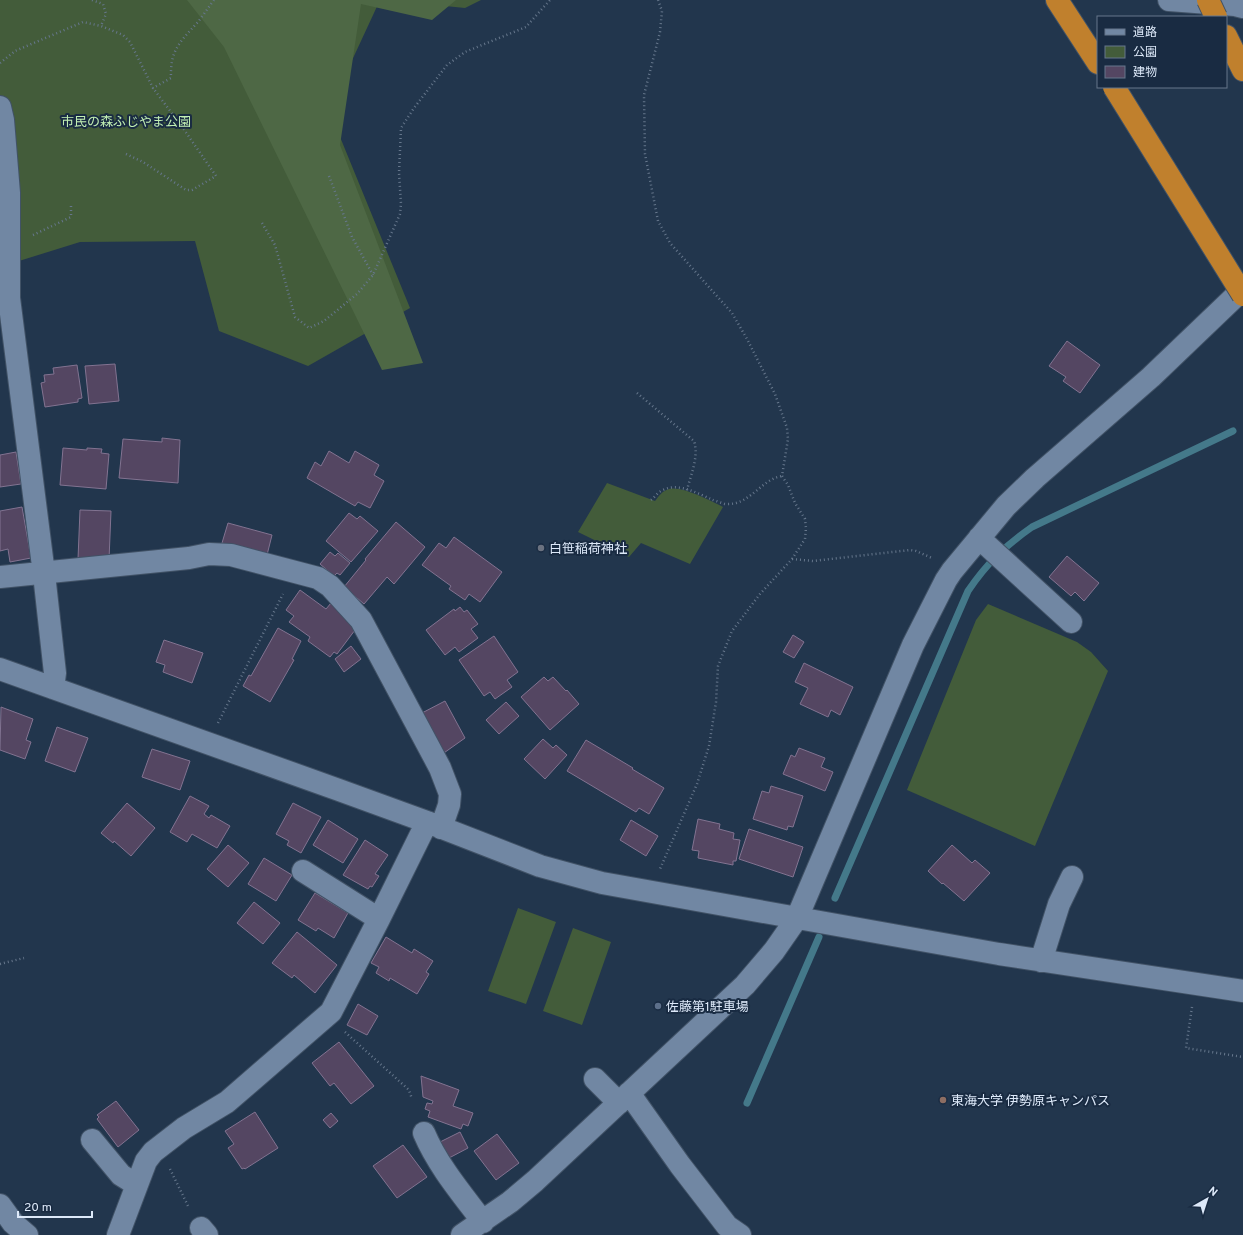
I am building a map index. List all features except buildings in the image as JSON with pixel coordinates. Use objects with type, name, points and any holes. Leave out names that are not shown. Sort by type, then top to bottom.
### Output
[{"type":"highway","points":[[1057,0],[1097,61]]},
{"type":"highway","points":[[1208,0],[1216,16]]},
{"type":"highway","points":[[1227,38],[1243,70]]},
{"type":"highway","points":[[1115,88],[1243,295]]},
{"type":"street","points":[[1169,0],[1235,5],[1243,7]]},
{"type":"street","points":[[0,107],[3,120],[9,193],[9,246],[4,279],[9,298],[44,574],[55,673],[53,688]]},
{"type":"street","points":[[462,1235],[483,1222],[530,1185],[745,985],[774,951],[798,918],[913,646],[952,571],[991,549],[1006,506],[1035,478],[1151,377],[1243,289]]},
{"type":"street","points":[[991,549],[1071,622]]},
{"type":"street","points":[[0,577],[44,574],[209,554],[231,555],[318,578],[330,586],[361,620],[440,768],[450,794],[449,805],[434,825],[379,919],[331,1012],[227,1102],[184,1128],[156,1149],[146,1161],[118,1235]]},
{"type":"street","points":[[0,669],[434,825],[540,866],[602,883],[650,893],[1041,961],[1243,990]]},
{"type":"street","points":[[303,871],[379,919]]},
{"type":"street","points":[[1041,961],[1059,904],[1072,877]]},
{"type":"street","points":[[595,1079],[624,1098],[734,1233]]},
{"type":"street","points":[[424,1133],[429,1145],[483,1222]]},
{"type":"street","points":[[92,1140],[121,1175],[137,1185]]},
{"type":"street","points":[[0,1205],[13,1223],[27,1235]]},
{"type":"path","points":[[92,0],[103,4],[106,14],[101,26]]},
{"type":"path","points":[[153,88],[171,78],[170,64],[178,43],[198,22],[214,0]]},
{"type":"path","points":[[262,222],[275,245],[294,317],[309,328],[324,321],[357,294],[373,275],[400,214],[401,204],[399,173],[401,128],[414,108],[447,66],[465,52],[526,27],[550,0]]},
{"type":"path","points":[[650,893],[698,784],[709,746],[715,710],[718,666],[732,630],[760,594],[792,559],[805,539],[806,528],[805,520],[782,476],[788,439],[786,428],[772,387],[748,339],[732,313],[670,243],[658,221],[645,154],[644,95],[660,32],[662,11],[658,0]]},
{"type":"path","points":[[0,64],[15,51],[83,22],[101,26],[123,35],[130,42],[153,88],[216,176],[192,190],[186,190],[143,162],[126,154]]},
{"type":"path","points":[[330,176],[352,237],[373,275]]},
{"type":"path","points":[[9,246],[71,217],[71,203]]},
{"type":"path","points":[[636,393],[694,441],[696,446],[696,458],[686,490]]},
{"type":"path","points":[[651,500],[662,490],[670,487],[686,490],[725,504],[737,502],[748,498],[776,477],[782,476]]},
{"type":"path","points":[[792,559],[813,561],[910,550],[916,551],[931,558],[952,571]]},
{"type":"path","points":[[208,743],[294,572]]},
{"type":"path","points":[[0,964],[24,958]]},
{"type":"path","points":[[1193,1002],[1186,1048],[1243,1057]]},
{"type":"path","points":[[327,1015],[409,1090],[412,1099]]},
{"type":"path","points":[[156,1149],[170,1169],[186,1205],[204,1231]]},
{"type":"green space","name":"市民の森ふじやま公園","points":[[0,0],[380,0],[329,110],[410,308],[308,366],[219,331],[195,241],[80,242],[19,261],[21,289],[0,287]]},
{"type":"green space","points":[[187,0],[456,0],[432,20],[361,4],[340,145],[423,363],[382,370],[224,47]]},
{"type":"green space","points":[[385,0],[481,0],[465,8]]},
{"type":"green space","points":[[607,483],[655,501],[664,491],[669,489],[682,490],[723,507],[690,564],[641,543],[629,557],[578,532]]},
{"type":"green space","points":[[988,604],[1077,642],[1091,652],[1108,671],[1035,846],[907,790],[976,620]]},
{"type":"green space","points":[[518,908],[556,922],[526,1004],[488,991]]},
{"type":"green space","points":[[573,928],[611,942],[582,1025],[543,1011]]},
{"type":"waterway","points":[[835,898],[968,591],[989,563],[1013,541],[1032,527],[1233,431]]},
{"type":"waterway","points":[[747,1103],[819,937]]},
{"type":"place","name":"白笹稲荷神社","points":[[541,548]]},
{"type":"place","name":"佐藤第1駐車場","points":[[658,1006]]},
{"type":"place","name":"東海大学 伊勢原キャンパス","points":[[943,1100]]}]
